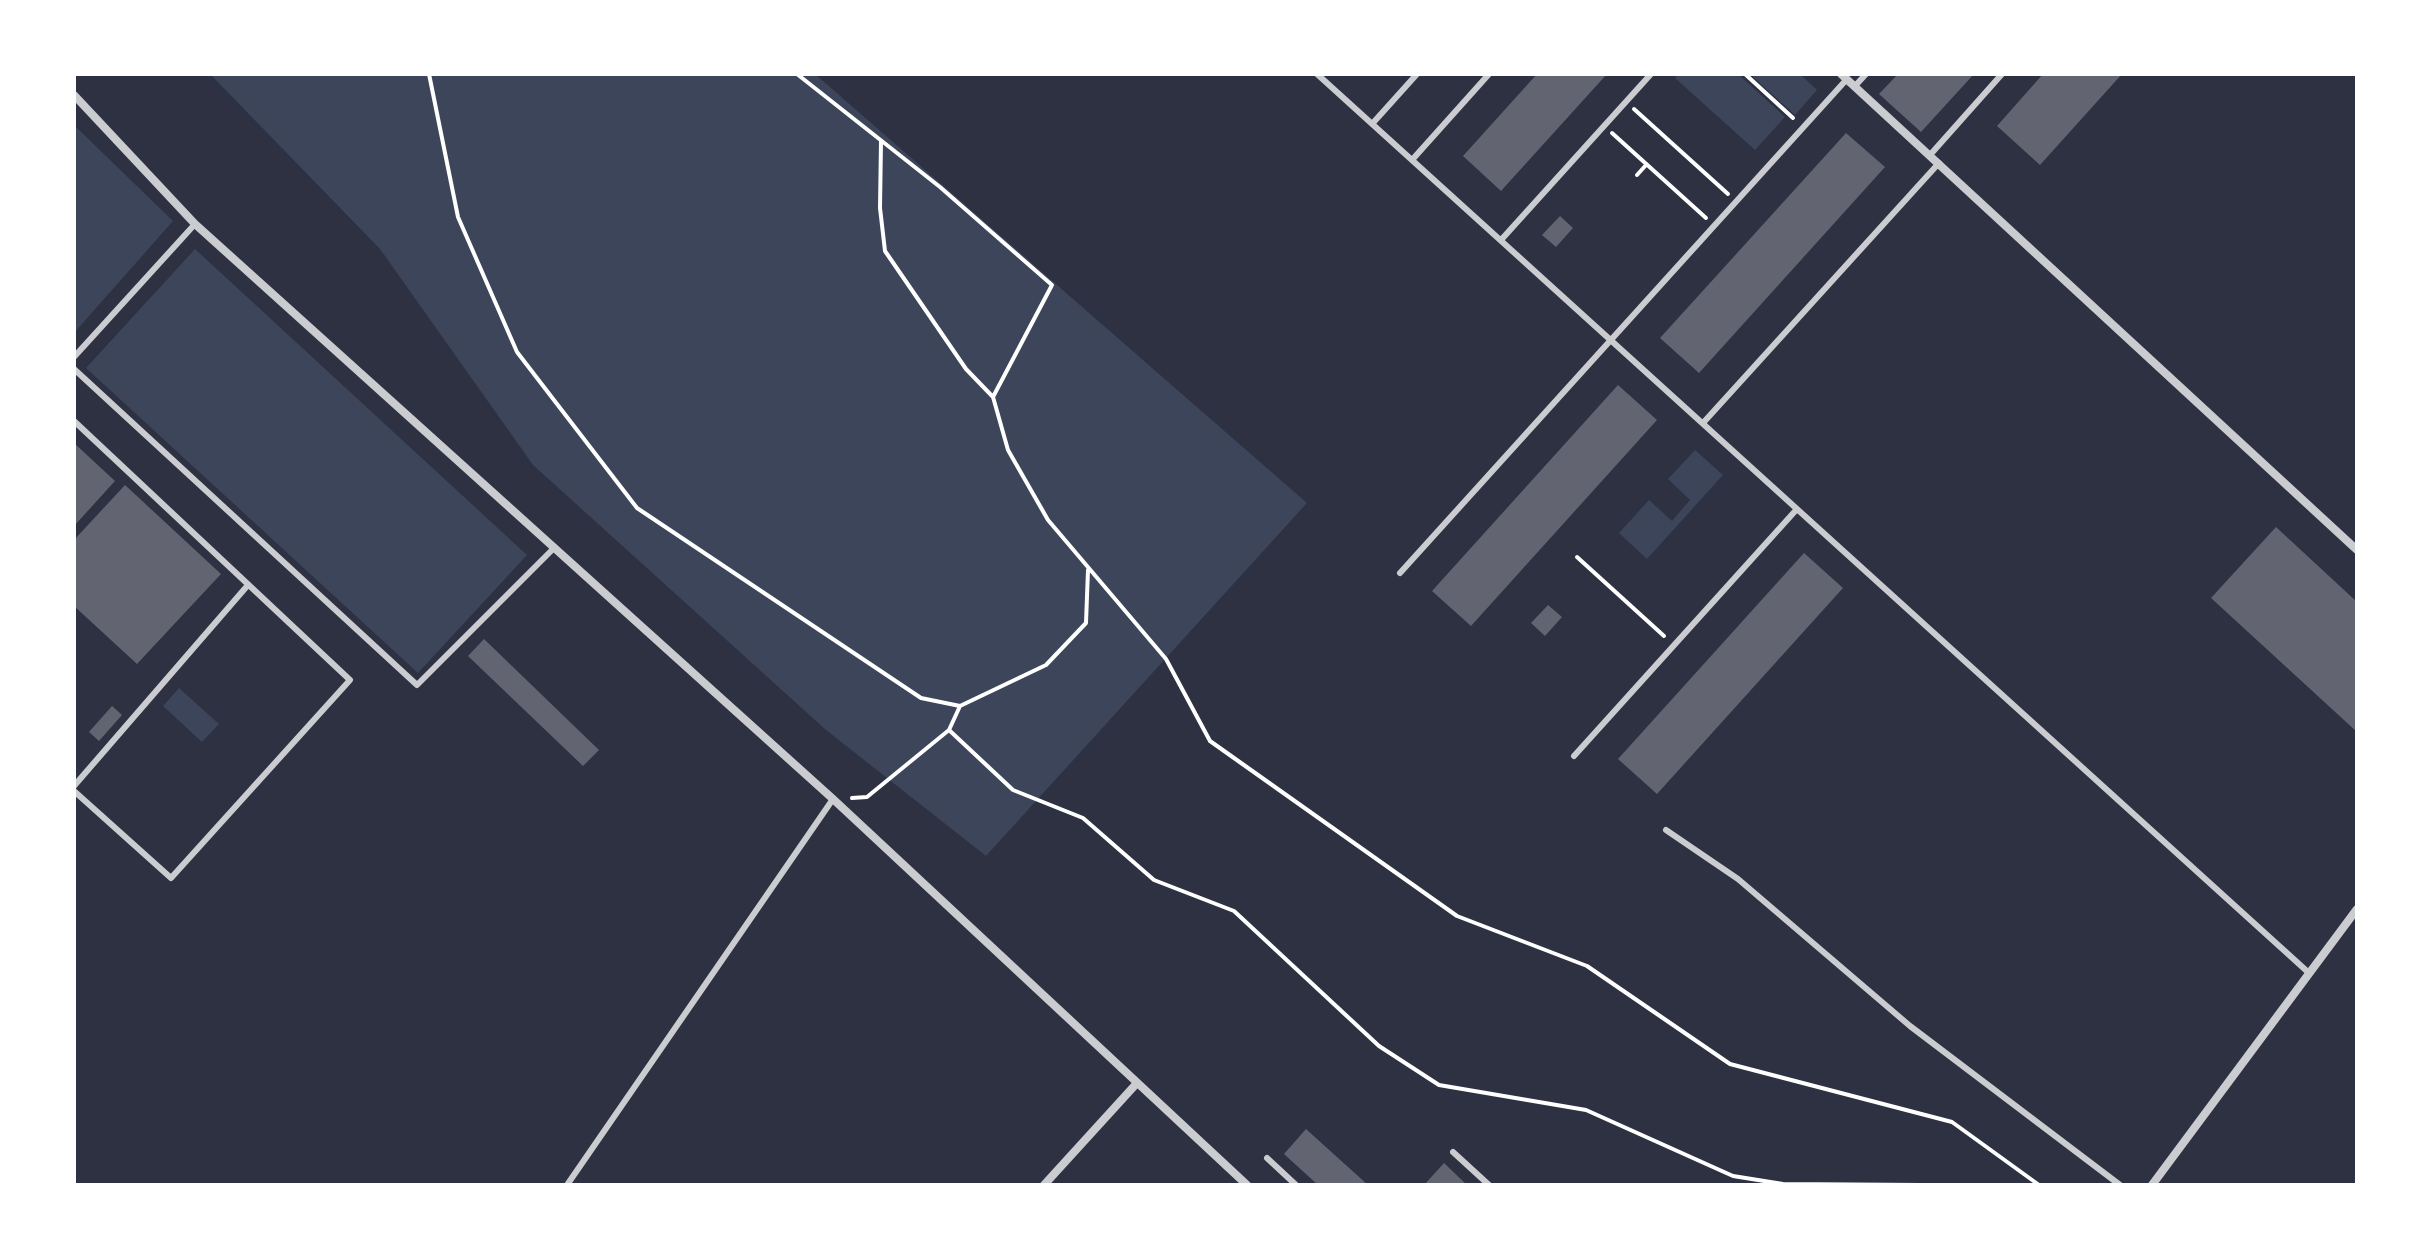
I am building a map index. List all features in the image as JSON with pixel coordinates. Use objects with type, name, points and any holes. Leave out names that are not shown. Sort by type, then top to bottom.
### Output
[{"type":"street","points":[[1844,76],[2357,550]]},
{"type":"street","points":[[74,95],[195,224],[833,799],[1247,1185]]},
{"type":"street","points":[[2152,1185],[2357,909]]},
{"type":"street","points":[[1044,1185],[1137,1083]]},
{"type":"lane","points":[[1317,74],[2309,973]]},
{"type":"lane","points":[[1372,124],[1417,74]]},
{"type":"lane","points":[[1412,160],[1489,74]]},
{"type":"lane","points":[[1501,240],[1651,74]]},
{"type":"lane","points":[[1855,86],[1866,74]]},
{"type":"lane","points":[[1930,155],[2002,74]]},
{"type":"lane","points":[[1400,573],[1803,127],[1844,76]]},
{"type":"lane","points":[[1703,423],[1939,163]]},
{"type":"lane","points":[[74,357],[195,224]]},
{"type":"lane","points":[[74,369],[417,685],[554,548]]},
{"type":"lane","points":[[74,421],[350,680],[171,878],[74,788],[248,585]]},
{"type":"lane","points":[[1574,756],[1797,509]]},
{"type":"lane","points":[[567,1185],[833,799]]},
{"type":"lane","points":[[1666,830],[1738,879],[1910,1026],[2120,1185]]},
{"type":"lane","points":[[1453,1152],[1489,1185]]},
{"type":"lane","points":[[1267,1158],[1296,1185]]},
{"type":"path","points":[[429,74],[458,217],[517,352],[637,508],[921,698],[960,706],[1046,665],[1086,623],[1088,570]]},
{"type":"path","points":[[797,74],[1052,285],[993,397]]},
{"type":"path","points":[[1745,74],[1803,127]]},
{"type":"path","points":[[1626,102],[1736,201]]},
{"type":"path","points":[[1604,126],[1714,225]]},
{"type":"path","points":[[881,141],[880,208],[885,251],[966,369],[993,397],[1008,450],[1048,520],[1166,659],[1210,741],[1457,916],[1587,966],[1730,1064],[1952,1122],[2039,1185]]},
{"type":"path","points":[[1637,175],[1647,164]]},
{"type":"path","points":[[1577,557],[1674,645]]},
{"type":"path","points":[[1626,616],[1633,608]]},
{"type":"path","points":[[833,799],[867,797],[949,730],[960,706]]},
{"type":"path","points":[[949,730],[1013,790],[1083,818],[1154,880],[1234,911],[1379,1046],[1439,1085],[1586,1110],[1733,1176],[1783,1184],[1921,1185]]},
{"type":"shaded area","points":[[210,74],[815,74],[1307,503],[986,856],[826,730],[533,465],[380,249]]},
{"type":"shaded area","points":[[1679,74],[1738,74],[1785,117],[1755,150],[1675,78]]},
{"type":"shaded area","points":[[1755,74],[1800,74],[1817,90],[1795,115],[1753,77]]},
{"type":"shaded area","points":[[74,125],[173,221],[74,333]]},
{"type":"shaded area","points":[[195,249],[527,555],[418,673],[86,368]]},
{"type":"shaded area","points":[[1695,450],[1723,475],[1647,559],[1619,533],[1649,500],[1672,521],[1690,500],[1668,479]]},
{"type":"shaded area","points":[[179,688],[219,724],[202,742],[163,706]]},
{"type":"building","points":[[1537,74],[1607,74],[1501,191],[1463,156]]},
{"type":"building","points":[[1898,74],[1974,74],[1921,132],[1879,94]]},
{"type":"building","points":[[2043,74],[2122,74],[2040,165],[1997,126]]},
{"type":"building","points":[[1846,133],[1885,167],[1699,373],[1660,338]]},
{"type":"building","points":[[1560,216],[1573,228],[1556,247],[1542,235]]},
{"type":"building","points":[[1618,385],[1657,420],[1471,626],[1432,591]]},
{"type":"building","points":[[74,443],[115,481],[74,526]]},
{"type":"building","points":[[125,485],[221,574],[137,664],[74,606],[74,540]]},
{"type":"building","points":[[2276,527],[2357,602],[2357,732],[2211,598]]},
{"type":"building","points":[[1804,553],[1843,588],[1657,794],[1618,759]]},
{"type":"building","points":[[1548,605],[1562,617],[1545,636],[1531,623]]},
{"type":"building","points":[[484,639],[599,750],[583,766],[468,656]]},
{"type":"building","points":[[112,706],[122,715],[99,741],[89,732]]},
{"type":"building","points":[[1306,1129],[1368,1185],[1318,1185],[1284,1154]]},
{"type":"building","points":[[1444,1163],[1467,1185],[1424,1185]]}]
